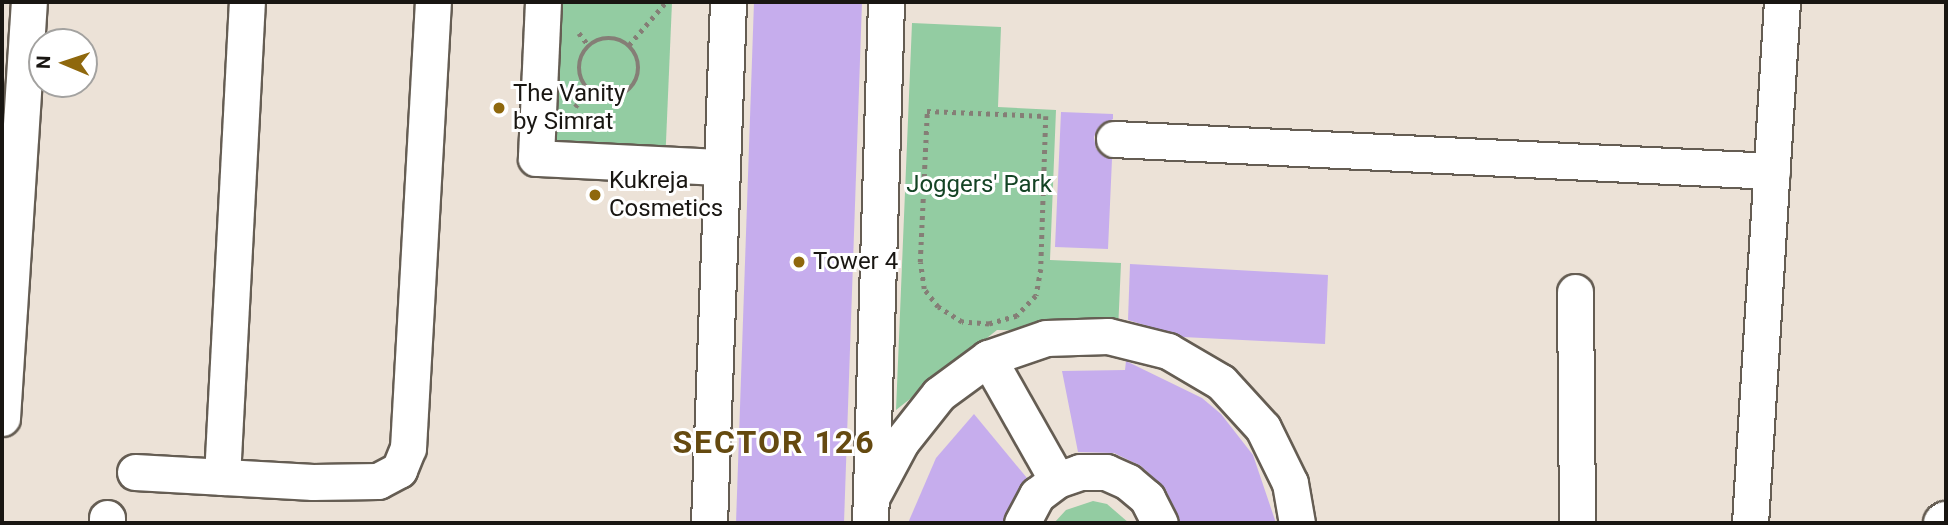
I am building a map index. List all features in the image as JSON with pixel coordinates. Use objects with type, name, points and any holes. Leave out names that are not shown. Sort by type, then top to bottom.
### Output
[{"type":"street","points":[[2,418],[6,247],[29,2]]},
{"type":"street","points":[[222,477],[247,2]]},
{"type":"street","points":[[135,472],[313,482],[377,481],[394,475],[405,461],[433,2]]},
{"type":"street","points":[[544,2],[536,158],[722,167]]},
{"type":"street","points":[[709,523],[728,2]]},
{"type":"street","points":[[871,511],[886,2]]},
{"type":"street","points":[[1750,523],[1783,2]]},
{"type":"street","points":[[1114,139],[1772,172]]},
{"type":"street","points":[[1575,292],[1577,523]]},
{"type":"street","points":[[871,511],[901,442],[939,394],[988,358],[1046,338],[1108,336],[1168,351],[1221,382],[1263,428],[1290,483],[1297,523]]},
{"type":"street","points":[[988,358],[1057,480]]},
{"type":"street","points":[[1022,523],[1037,495],[1057,480],[1080,472],[1106,472],[1128,482],[1147,498],[1160,523]]},
{"type":"path","points":[[629,46],[666,2]]},
{"type":"path","points":[[606,38],[629,46],[639,67],[633,87],[617,98],[597,96],[589,90],[579,73],[589,46],[606,38]]},
{"type":"path","points":[[927,111],[1046,116],[1041,269],[1036,296],[1017,316],[989,324],[962,322],[938,307],[924,289],[920,262],[927,111]]},
{"type":"green space","points":[[543,2],[672,2],[665,165],[536,158]]},
{"type":"green space","name":"Joggers' Park","points":[[912,23],[1001,27],[998,107],[1056,110],[1050,260],[1121,263],[1118,331],[997,330],[896,410]]},
{"type":"green space","points":[[1093,501],[1107,504],[1129,523],[1054,523],[1066,510]]},
{"type":"building","name":"Tower 4","points":[[754,2],[862,2],[844,523],[736,523]]},
{"type":"building","points":[[1061,112],[1113,114],[1113,119],[1098,128],[1094,137],[1096,149],[1112,159],[1108,249],[1055,247]]},
{"type":"building","points":[[1130,264],[1328,275],[1325,344],[1183,337],[1128,320]]},
{"type":"building","points":[[1126,361],[1202,398],[1221,414],[1253,455],[1276,523],[1180,523],[1165,488],[1141,466],[1114,453],[1078,452],[1062,371],[1125,370]]},
{"type":"building","points":[[974,414],[1027,478],[1002,523],[908,523],[936,458]]},
{"type":"place","name":"The Vanity by Simrat","points":[[499,108]]},
{"type":"place","name":"Kukreja Cosmetics","points":[[595,195]]},
{"type":"place","name":"Tower 4","points":[[799,262]]},
{"type":"district","name":"SECTOR 126","points":[[774,442]]}]
